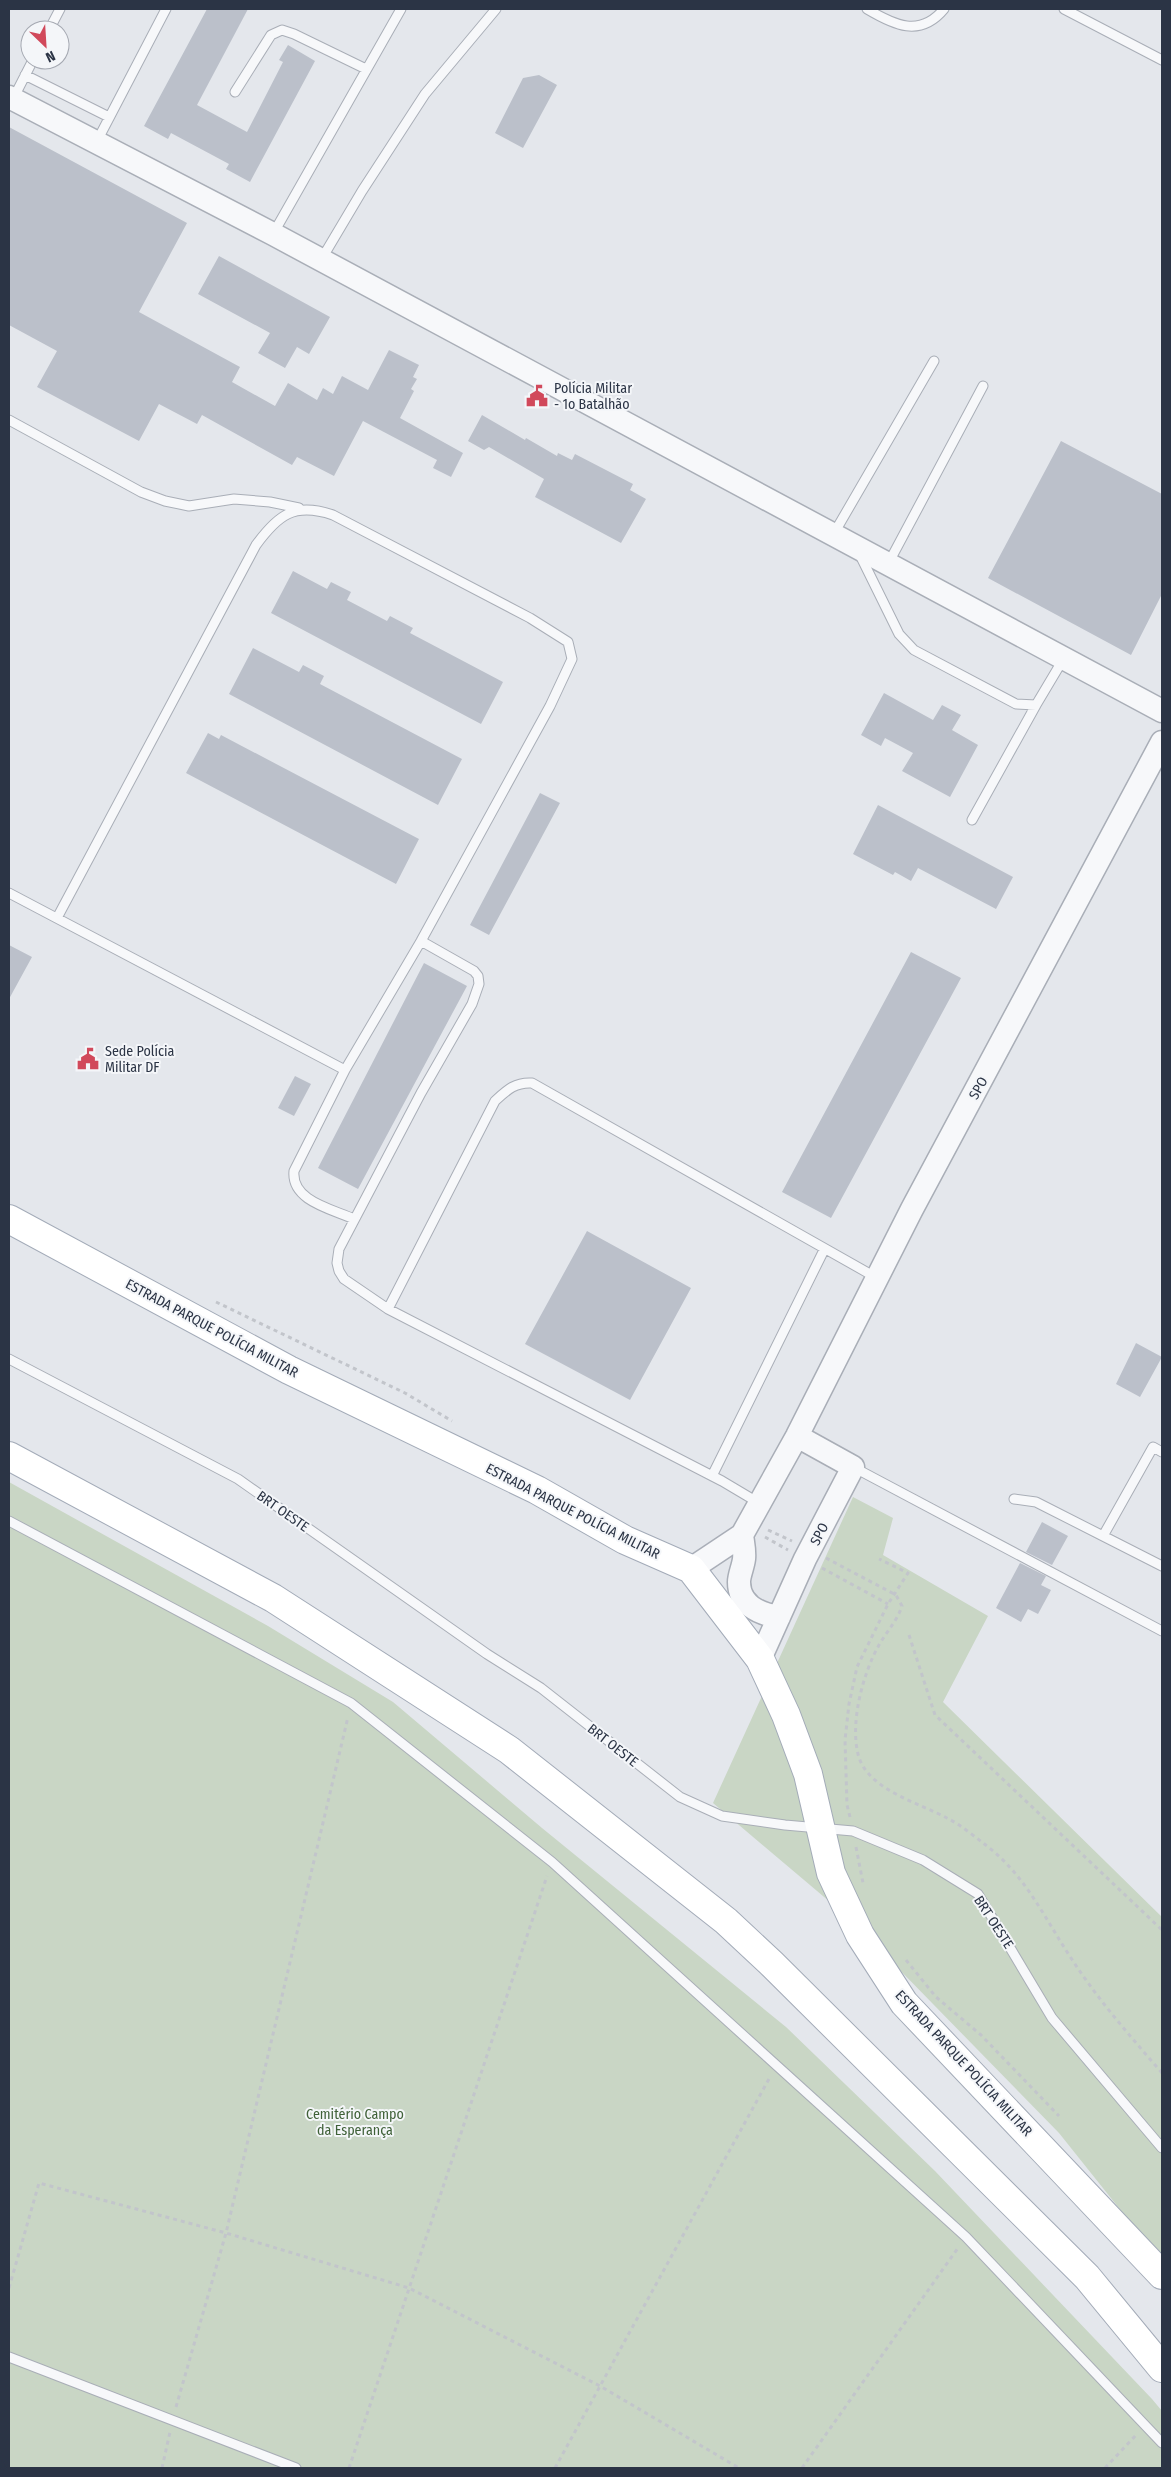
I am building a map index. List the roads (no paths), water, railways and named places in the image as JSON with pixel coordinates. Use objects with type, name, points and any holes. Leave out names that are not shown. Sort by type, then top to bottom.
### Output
[{"type":"main road","name":"ESTRADA PARQUE POLÍCIA MILITAR","points":[[9,1219],[289,1370],[537,1490],[625,1540],[691,1569],[760,1659],[786,1715],[808,1774],[831,1873],[860,1935],[904,2003],[1162,2275]]},
{"type":"main road","points":[[9,1456],[273,1598],[509,1750],[726,1921],[1087,2277],[1151,2333],[1162,2336]]},
{"type":"main road","points":[[1087,2277],[1162,2368]]},
{"type":"street","points":[[11,98],[274,234],[856,548],[1162,710]]},
{"type":"street","name":"SPO","points":[[691,1569],[742,1535],[797,1436],[912,1209],[1162,742]]},
{"type":"street","points":[[797,1436],[853,1467]]},
{"type":"street","name":"SPO","points":[[760,1659],[853,1467]]},
{"type":"street","points":[[742,1535],[744,1557],[738,1581],[741,1597],[752,1608],[765,1615],[779,1617]]},
{"type":"lane","points":[[96,143],[166,9]]},
{"type":"lane","points":[[274,234],[401,9]]},
{"type":"lane","points":[[322,260],[362,191],[424,94],[496,9]]},
{"type":"lane","points":[[867,9],[884,19],[908,28],[924,24],[938,16],[944,9]]},
{"type":"lane","points":[[1064,9],[1162,60]]},
{"type":"lane","points":[[235,92],[271,35],[282,30],[366,69]]},
{"type":"lane","points":[[11,98],[28,70]]},
{"type":"lane","points":[[25,75],[110,117]]},
{"type":"lane","points":[[833,535],[934,361]]},
{"type":"lane","points":[[888,564],[983,386]]},
{"type":"lane","points":[[9,420],[141,492],[165,501],[189,506],[234,499],[270,502],[319,510],[332,515],[448,573],[530,618],[568,642],[571,664],[557,692],[420,941],[345,1070],[298,1162],[294,1176],[296,1186],[302,1196],[354,1219]]},
{"type":"lane","points":[[56,918],[256,545],[278,518],[290,511],[304,509]]},
{"type":"lane","points":[[856,548],[899,634],[914,650],[1016,704],[1036,704]]},
{"type":"lane","points":[[972,820],[1036,704],[1064,658]]},
{"type":"lane","points":[[9,893],[345,1070]]},
{"type":"lane","points":[[420,941],[474,970],[480,984],[472,1004],[339,1249],[339,1270],[344,1279],[388,1308],[712,1476],[759,1504]]},
{"type":"lane","points":[[388,1308],[495,1101],[508,1088],[520,1083],[532,1084],[824,1250],[877,1278]]},
{"type":"lane","points":[[712,1476],[824,1250]]},
{"type":"lane","name":"BRT OESTE","points":[[9,1359],[238,1480],[487,1654],[540,1688],[680,1797],[722,1816],[785,1826],[853,1831],[923,1860],[978,1894],[1052,2018],[1162,2148]]},
{"type":"lane","points":[[1103,1536],[1153,1447],[1162,1452]]},
{"type":"lane","points":[[853,1467],[1162,1631]]},
{"type":"lane","points":[[1014,1499],[1036,1502],[1162,1566]]},
{"type":"lane","points":[[9,1521],[352,1703],[552,1862],[966,2237],[1147,2424],[1162,2443]]},
{"type":"lane","points":[[9,2357],[296,2468]]},
{"type":"place","name":"Polícia Militar - 1o Batalhão","points":[[537,396]]},
{"type":"place","name":"Sede Polícia Militar DF","points":[[88,1059]]},
{"type":"park label","name":"Cemitério Campo da Esperança","points":[[355,2122]]}]
